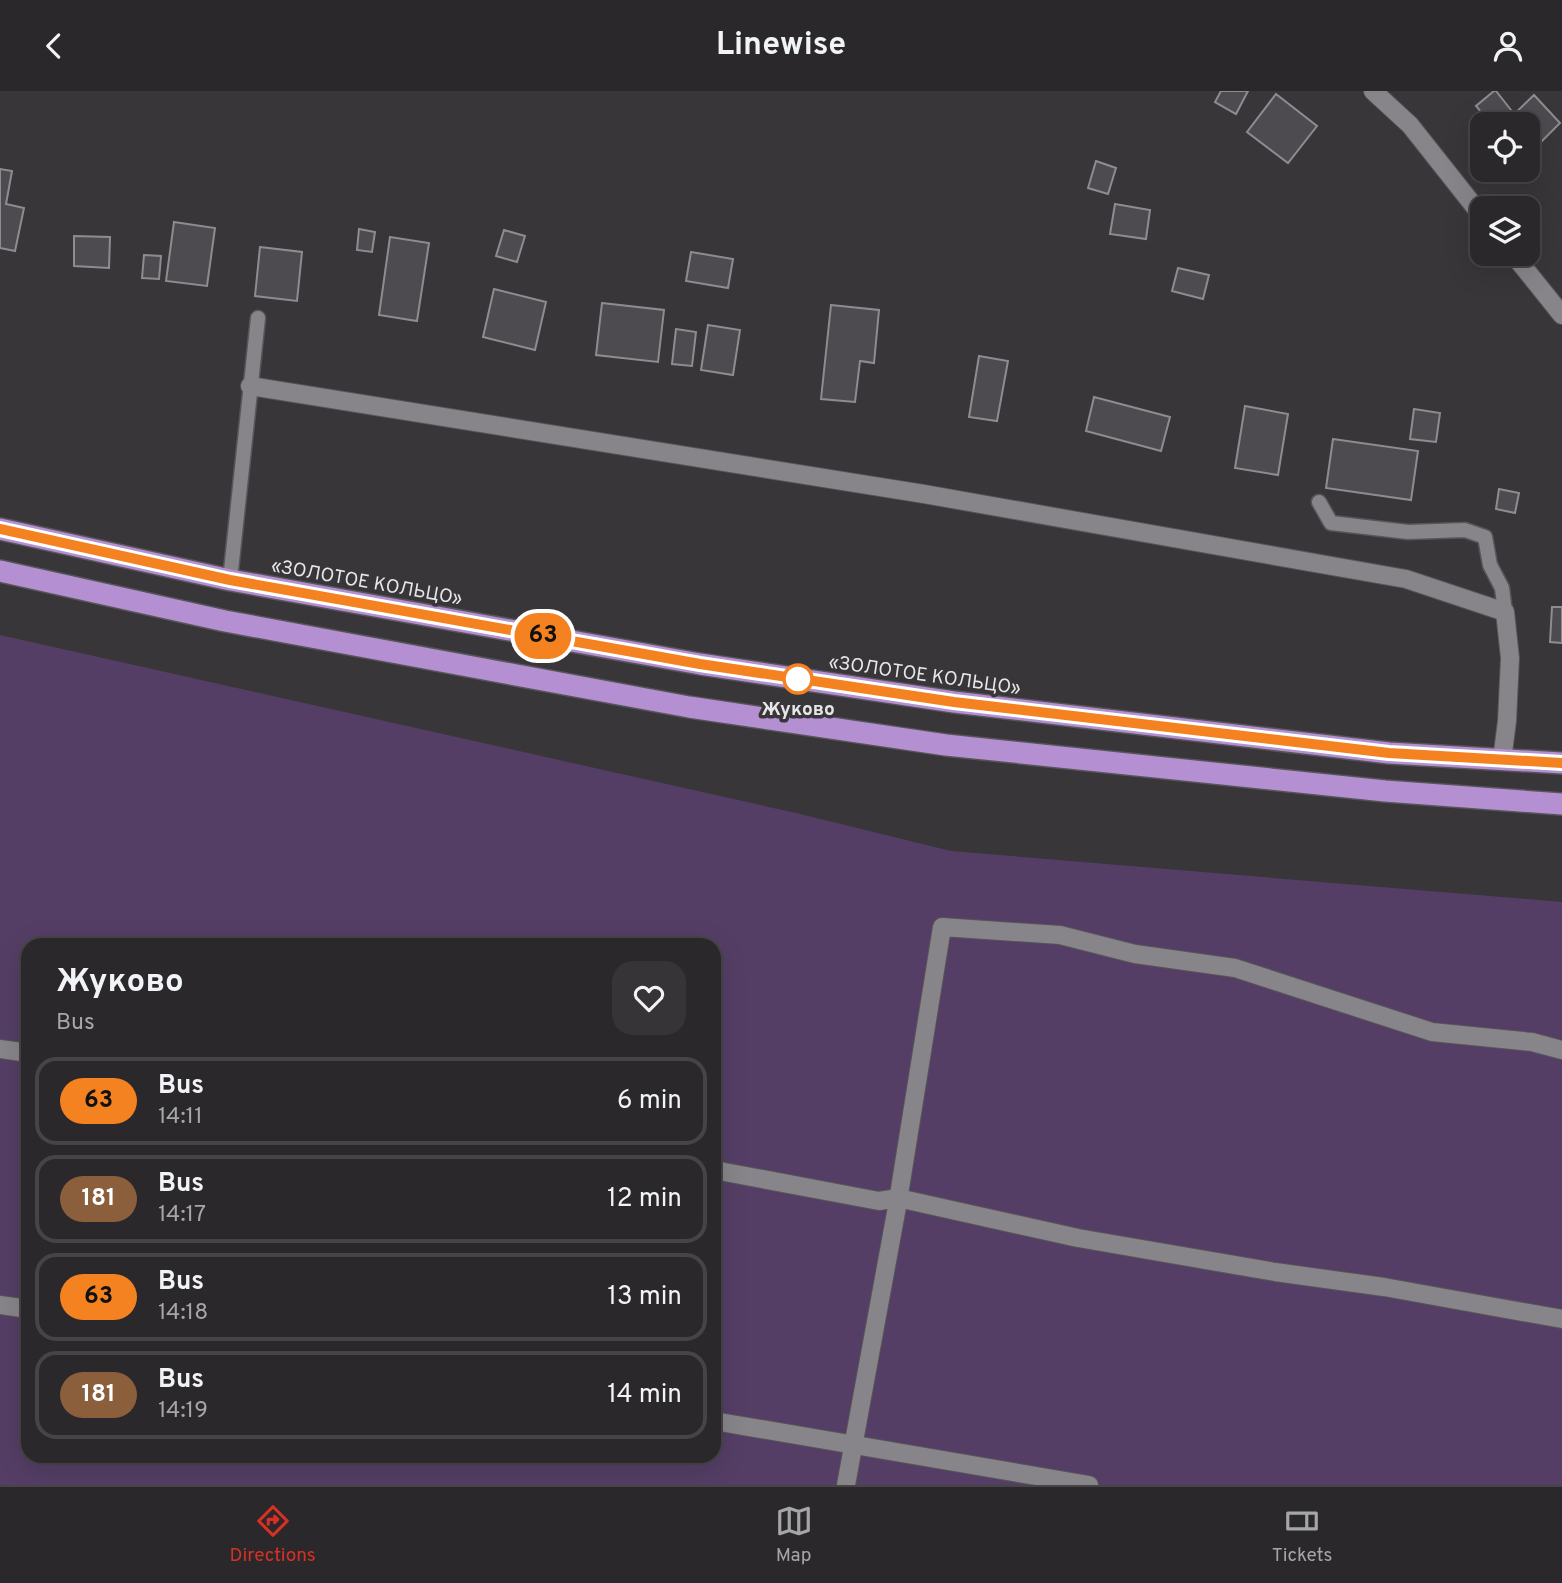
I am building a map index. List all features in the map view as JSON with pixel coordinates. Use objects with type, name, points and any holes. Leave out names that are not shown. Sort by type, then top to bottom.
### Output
[{"type":"highway","name":"«ЗОЛОТОЕ КОЛЬЦО»","points":[[0,529],[230,580],[700,664],[954,702],[1389,753],[1562,763]]},
{"type":"highway","points":[[0,571],[225,621],[743,715],[959,746],[1385,791],[1562,804]]},
{"type":"street","points":[[1373,91],[1410,125],[1470,201]]},
{"type":"street","points":[[1523,266],[1562,315]]},
{"type":"street","points":[[250,386],[911,492],[1406,579],[1505,612],[1510,658],[1502,760]]},
{"type":"street","points":[[846,1485],[898,1198],[942,927],[1060,935],[1135,954],[1235,968],[1432,1032],[1532,1042],[1562,1050]]},
{"type":"street","points":[[0,1049],[21,1052]]},
{"type":"street","points":[[721,1171],[880,1201],[898,1198],[1078,1238],[1275,1272],[1384,1287],[1562,1319]]},
{"type":"street","points":[[0,1304],[21,1308]]},
{"type":"street","points":[[721,1422],[1089,1485]]},
{"type":"lane","points":[[230,580],[258,318]]},
{"type":"lane","points":[[1319,502],[1331,523],[1408,532],[1465,530],[1485,537],[1490,565],[1502,588],[1505,612]]},
{"type":"shaded area","points":[[0,635],[796,813],[951,851],[1562,902],[1562,1485],[0,1485]]},
{"type":"building","points":[[1221,91],[1248,91],[1236,114],[1215,102]]},
{"type":"building","points":[[1496,91],[1511,110],[1481,112],[1476,106]]},
{"type":"building","points":[[1276,94],[1317,126],[1288,163],[1247,132]]},
{"type":"building","points":[[1534,95],[1560,123],[1540,143],[1540,112],[1516,112]]},
{"type":"building","points":[[1096,161],[1116,168],[1108,194],[1088,188]]},
{"type":"building","points":[[0,169],[12,171],[6,204],[24,208],[15,251],[0,248]]},
{"type":"building","points":[[1115,204],[1150,210],[1146,239],[1110,234]]},
{"type":"building","points":[[174,222],[215,228],[207,286],[166,281]]},
{"type":"building","points":[[359,229],[375,232],[372,252],[357,250]]},
{"type":"building","points":[[504,230],[525,236],[517,262],[496,256]]},
{"type":"building","points":[[74,236],[110,237],[109,268],[74,266]]},
{"type":"building","points":[[390,237],[429,243],[417,321],[379,315]]},
{"type":"building","points":[[260,247],[302,252],[297,301],[255,296]]},
{"type":"building","points":[[691,252],[733,259],[728,288],[686,281]]},
{"type":"building","points":[[144,255],[161,256],[159,279],[142,278]]},
{"type":"building","points":[[1178,268],[1209,275],[1203,299],[1172,291]]},
{"type":"building","points":[[494,289],[546,302],[535,350],[483,337]]},
{"type":"building","points":[[602,303],[664,310],[658,362],[596,355]]},
{"type":"building","points":[[831,305],[879,310],[874,363],[860,361],[855,402],[821,399]]},
{"type":"building","points":[[708,325],[740,330],[733,375],[701,370]]},
{"type":"building","points":[[676,329],[696,332],[692,366],[672,364]]},
{"type":"building","points":[[979,356],[1008,361],[997,421],[969,417]]},
{"type":"building","points":[[1094,397],[1170,417],[1161,451],[1086,431]]},
{"type":"building","points":[[1245,406],[1288,414],[1278,475],[1235,468]]},
{"type":"building","points":[[1414,409],[1440,413],[1436,442],[1410,439]]},
{"type":"building","points":[[1333,439],[1418,451],[1411,500],[1326,488]]},
{"type":"building","points":[[1499,489],[1519,493],[1515,513],[1496,509]]},
{"type":"building","points":[[1552,607],[1562,607],[1562,643],[1550,642]]},
{"type":"bus line","name":"63","points":[[0,529],[230,580],[700,664],[954,702],[1389,753],[1562,763]]},
{"type":"place","name":"Жуково","points":[[798,679]]}]
